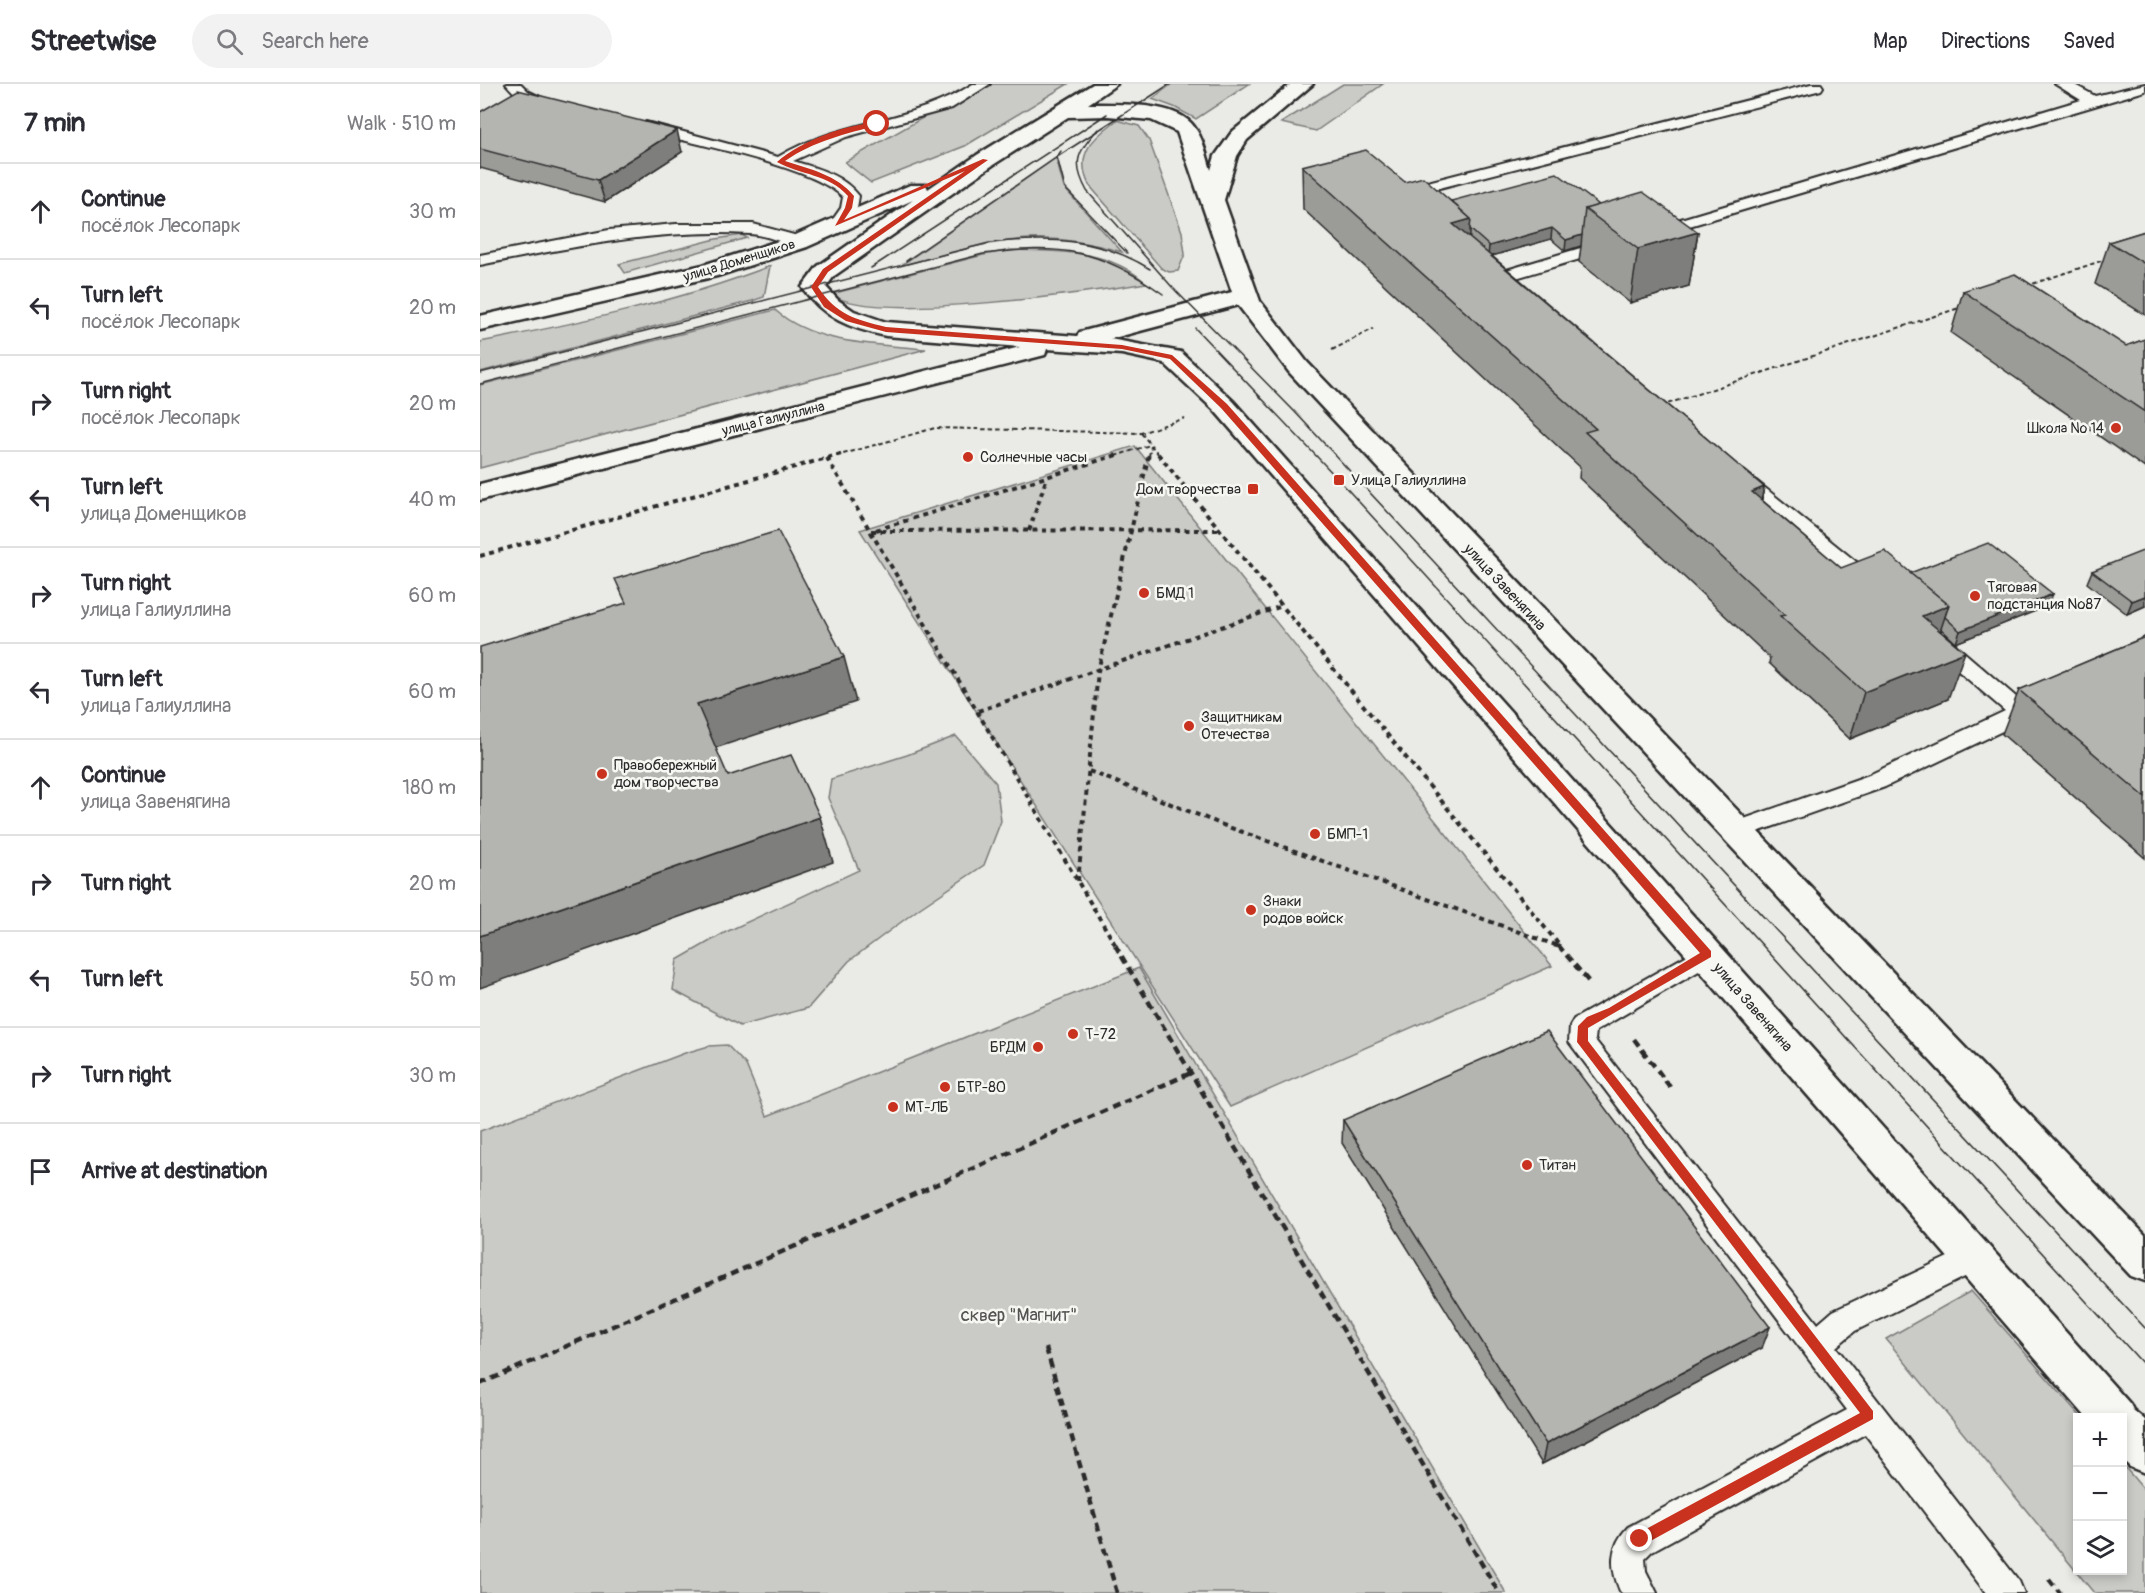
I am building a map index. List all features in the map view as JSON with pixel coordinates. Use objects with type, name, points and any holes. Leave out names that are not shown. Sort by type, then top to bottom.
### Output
[{"type":"main road","name":"улица Галиуллина","points":[[1066,343],[886,329],[849,320],[827,305],[814,287],[826,271],[985,160],[1107,84]]},
{"type":"main road","points":[[1214,199],[1226,156],[1239,136],[1303,84]]},
{"type":"main road","points":[[1063,111],[1121,111],[1155,115],[1181,125],[1192,137],[1194,156],[1214,199],[1244,296]]},
{"type":"main road","name":"улица Доменщиков","points":[[480,323],[709,271],[799,242],[985,160]]},
{"type":"main road","name":"улица Галиуллина","points":[[480,492],[1244,296]]},
{"type":"main road","name":"улица Завенягина","points":[[1244,296],[1298,367],[2145,1263]]},
{"type":"main road","name":"улица Завенягина","points":[[1066,343],[1122,347],[1172,357],[1198,380],[2111,1413]]},
{"type":"main road","points":[[2127,1432],[2145,1452]]},
{"type":"lane","points":[[513,84],[523,94],[568,108]]},
{"type":"lane","points":[[780,162],[805,145],[834,134],[912,117],[950,104],[983,84]]},
{"type":"lane","points":[[2062,84],[2094,101]]},
{"type":"lane","points":[[1517,293],[1494,274],[1630,238],[2145,86]]},
{"type":"lane","points":[[1418,207],[1407,197],[1414,190],[1816,87]]},
{"type":"lane","points":[[634,124],[780,162],[828,178],[843,187],[851,196],[849,208],[837,225]]},
{"type":"lane","points":[[480,260],[609,235],[676,229],[753,229],[799,242]]},
{"type":"lane","points":[[1719,460],[1882,595]]},
{"type":"lane","points":[[1925,631],[2021,713]]},
{"type":"lane","points":[[1735,831],[1877,781],[2051,700]]},
{"type":"lane","points":[[1707,954],[1612,1011],[1591,1020],[1583,1026],[1582,1042],[2007,1593]]},
{"type":"lane","points":[[1816,1346],[1844,1321],[1975,1258]]},
{"type":"lane","points":[[1640,1593],[1627,1569],[1627,1557],[1632,1546],[1640,1539],[1869,1415]]},
{"type":"path","points":[[2020,288],[2111,258]]},
{"type":"path","points":[[1655,408],[1963,306]]},
{"type":"path","points":[[480,556],[935,428],[1141,433],[1151,445]]},
{"type":"path","points":[[871,531],[1151,445]]},
{"type":"path","points":[[1078,882],[1098,671],[1151,445]]},
{"type":"path","points":[[827,458],[1499,1593]]},
{"type":"path","points":[[1029,531],[1047,477]]},
{"type":"path","points":[[871,531],[1220,530]]},
{"type":"path","points":[[978,711],[1282,606]]},
{"type":"path","points":[[1089,771],[1223,825],[1559,946]]},
{"type":"path","points":[[480,1384],[1191,1073]]},
{"type":"path","points":[[1046,1348],[1117,1593]]},
{"type":"green space","points":[[982,84],[1068,84],[965,146],[871,183],[845,162]]},
{"type":"green space","points":[[1172,84],[1249,84],[1196,119],[1174,107],[1152,99]]},
{"type":"green space","points":[[1343,84],[1383,84],[1316,131],[1281,123]]},
{"type":"green space","points":[[1117,120],[1139,126],[1149,140],[1182,232],[1185,254],[1178,271],[1169,272],[1161,268],[1089,185],[1084,164],[1088,148],[1100,133]]},
{"type":"green space","points":[[1056,158],[1064,188],[1122,252],[1091,244],[1036,239],[984,245],[900,266]]},
{"type":"green space","points":[[742,235],[747,238],[625,273],[619,264],[716,239]]},
{"type":"green space","points":[[1011,250],[1065,252],[1100,258],[1131,272],[1146,283],[1080,293],[933,306],[853,303],[831,294],[983,255]]},
{"type":"green space","points":[[770,266],[764,297],[480,372],[480,342],[663,301]]},
{"type":"green space","points":[[775,310],[791,322],[827,336],[867,344],[926,349],[480,468],[480,385]]},
{"type":"green space","points":[[1135,446],[1552,966],[1230,1107],[860,530]]},
{"type":"green space","points":[[956,736],[996,783],[1001,821],[984,865],[920,908],[849,961],[808,1008],[740,1026],[673,990],[677,960],[726,932],[859,870],[828,798],[831,779],[907,755]]},
{"type":"green space","name":"сквер \"Магнит\"","points":[[1139,968],[1506,1593],[480,1593],[480,1131],[685,1053],[709,1046],[727,1045],[746,1065],[767,1116]]},
{"type":"green space","points":[[1971,1291],[2078,1413],[2073,1413],[2073,1567],[1886,1339]]},
{"type":"green space","points":[[2127,1470],[2145,1491],[2145,1593],[2094,1593],[2079,1575],[2127,1575]]},
{"type":"building","points":[[518,90],[677,130],[598,180],[480,149],[480,112]]},
{"type":"building","points":[[1366,150],[1405,182],[1423,177],[1471,219],[1453,224],[1764,487],[1752,492],[1841,568],[1885,551],[1949,605],[1922,616],[1965,652],[1864,692],[1780,616],[1785,615],[1585,432],[1596,429],[1302,166]]},
{"type":"building","points":[[1557,173],[1599,205],[1585,209],[1582,235],[1566,240],[1552,228],[1489,246],[1470,229],[1471,219],[1451,201]]},
{"type":"building","points":[[1643,192],[1698,232],[1638,249],[1585,209]]},
{"type":"building","points":[[2145,231],[2145,264],[2109,242]]},
{"type":"building","points":[[2015,274],[2126,346],[2145,339],[2145,412],[1963,291]]},
{"type":"building","name":"Правобережный дом творчества","points":[[778,531],[844,657],[697,704],[728,776],[791,755],[820,817],[480,936],[480,647],[626,603],[615,579]]},
{"type":"building","name":"Тяговая подстанция №87","points":[[1988,543],[2053,594],[1960,631],[1945,617],[1949,605],[1910,573]]},
{"type":"building","points":[[2145,550],[2145,596],[2132,601],[2092,571]]},
{"type":"building","points":[[2145,637],[2145,797],[2019,690]]},
{"type":"building","points":[[1547,1031],[1770,1327],[1546,1444],[1343,1120]]},
{"type":"tram line","points":[[1095,132],[1170,84]]},
{"type":"tram line","points":[[871,268],[1107,114]]},
{"type":"tram line","points":[[1095,132],[1098,129]]},
{"type":"tram line","points":[[1057,157],[1095,132]]},
{"type":"tram line","points":[[1095,132],[1079,158],[1079,172],[1087,191],[1173,288],[1295,412],[2145,1328]]},
{"type":"tram line","points":[[1057,157],[1061,151]]},
{"type":"tram line","points":[[906,261],[1057,157]]},
{"type":"tram line","points":[[1057,157],[1065,188],[1127,253]]},
{"type":"tram line","points":[[480,373],[989,243],[1052,240],[1092,245],[1131,258],[1150,269]]},
{"type":"tram line","points":[[480,384],[983,254],[1035,250],[1078,253],[1119,267],[1163,294]]},
{"type":"tram line","points":[[1195,328],[1339,480],[2145,1366]]},
{"type":"place","name":"Школа № 14","points":[[2116,428]]},
{"type":"place","name":"Солнечные часы","points":[[968,457]]},
{"type":"place","name":"Улица Галиуллина","points":[[1339,480]]},
{"type":"place","name":"Дом творчества","points":[[1253,489]]},
{"type":"place","name":"БМД 1","points":[[1144,593]]},
{"type":"place","name":"Тяговая подстанция №87","points":[[1975,596]]},
{"type":"place","name":"Защитникам Отечества","points":[[1189,726]]},
{"type":"place","name":"Правобережный дом творчества","points":[[602,774]]},
{"type":"place","name":"БМП-1","points":[[1315,834]]},
{"type":"place","name":"Знаки родов войск","points":[[1251,910]]},
{"type":"place","name":"Т-72","points":[[1073,1034]]},
{"type":"place","name":"БРДМ","points":[[1038,1047]]},
{"type":"place","name":"БТР-80","points":[[945,1087]]},
{"type":"place","name":"МТ-ЛБ","points":[[893,1107]]},
{"type":"place","name":"Титан","points":[[1527,1165]]},
{"type":"route","points":[[877,124],[834,134],[805,145],[780,162],[828,178],[843,187],[851,196],[849,208],[837,225],[985,160],[826,271],[814,287],[827,305],[849,320],[886,329],[1122,347],[1172,357],[1224,406],[1707,954],[1612,1011],[1591,1020],[1583,1026],[1582,1042],[1869,1415],[1640,1539]]}]
